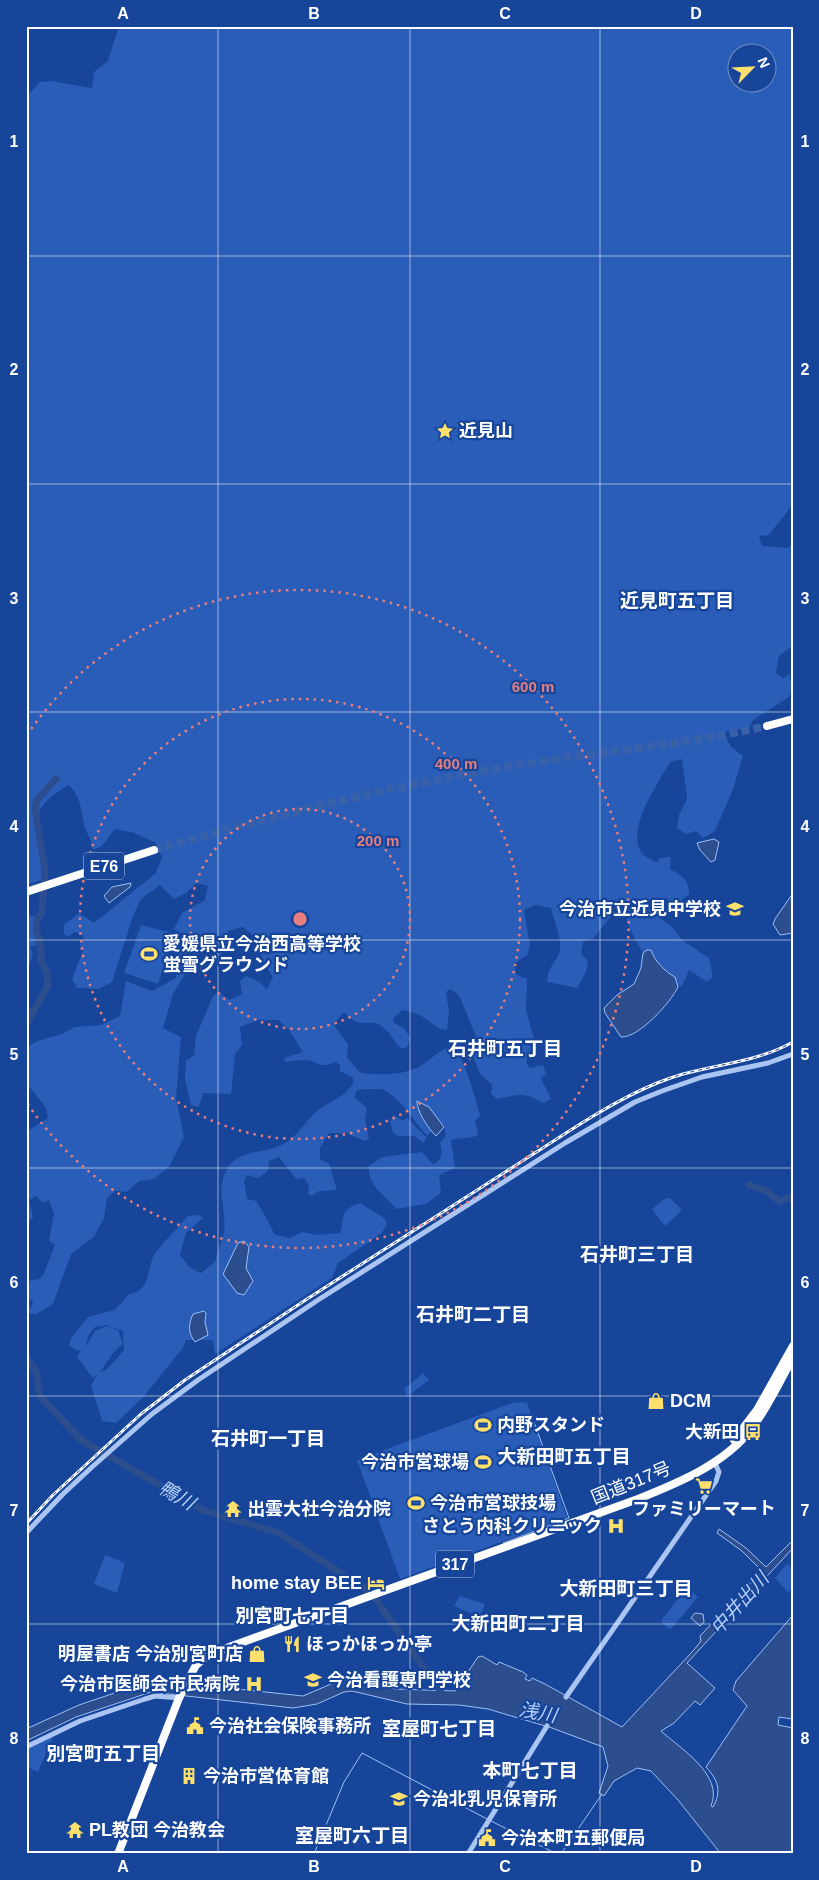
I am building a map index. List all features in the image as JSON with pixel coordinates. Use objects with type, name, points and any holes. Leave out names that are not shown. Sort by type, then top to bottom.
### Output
[{"type":"highway","points":[[767,726],[793,719]]},
{"type":"highway","name":"E76","points":[[26,892],[154,850]]},
{"type":"highway","name":"国道317号","points":[[714,1461],[739,1436],[793,1346]]},
{"type":"highway","name":"国道317号","points":[[122,1854],[186,1683],[196,1665],[217,1650],[638,1499],[674,1483],[724,1456],[751,1429],[793,1358]]},
{"type":"highway","name":"国道317号","points":[[118,1854],[181,1697]]},
{"type":"street","points":[[26,1533],[62,1494],[92,1467],[152,1414],[198,1380],[318,1300],[565,1143],[635,1102],[662,1091],[702,1077],[768,1062],[793,1054]]},
{"type":"street","points":[[566,1697],[716,1481],[719,1472],[714,1461]]},
{"type":"street","points":[[26,1747],[80,1722],[144,1699],[155,1696],[181,1697]]},
{"type":"street","points":[[468,1854],[548,1726]]},
{"type":"shaded area","points":[[119,26],[793,26],[793,504],[769,535],[759,536],[762,546],[787,548],[793,545],[793,645],[779,656],[776,673],[783,679],[789,674],[792,686],[789,697],[753,720],[749,728],[723,732],[731,747],[743,756],[733,789],[715,831],[703,838],[696,831],[686,834],[677,828],[679,815],[687,799],[682,759],[670,762],[645,806],[640,819],[637,842],[642,854],[657,863],[660,858],[671,857],[670,869],[686,881],[689,894],[674,907],[666,898],[651,898],[649,903],[656,915],[671,926],[683,941],[709,958],[713,977],[707,982],[689,970],[682,986],[674,984],[666,978],[649,961],[636,941],[627,920],[623,901],[614,904],[612,915],[593,939],[583,941],[581,954],[588,961],[586,972],[577,988],[547,982],[549,970],[560,951],[558,933],[551,908],[535,905],[524,910],[530,946],[527,955],[514,964],[517,975],[527,979],[526,1010],[536,1046],[529,1052],[526,1062],[530,1068],[543,1065],[546,1074],[541,1078],[551,1099],[543,1103],[526,1095],[497,1099],[491,1094],[492,1085],[480,1074],[472,1054],[478,1042],[459,995],[450,989],[446,992],[449,1012],[447,1030],[440,1029],[420,1015],[403,1010],[394,1017],[393,1022],[405,1029],[410,1038],[407,1047],[402,1049],[380,1025],[371,1022],[360,1023],[350,1018],[344,1012],[333,1024],[348,1044],[347,1058],[361,1073],[385,1074],[408,1071],[422,1065],[441,1051],[455,1047],[467,1072],[478,1107],[480,1116],[475,1121],[478,1135],[451,1140],[455,1168],[439,1175],[441,1193],[426,1204],[396,1209],[374,1184],[369,1173],[369,1166],[382,1157],[422,1152],[433,1164],[437,1162],[441,1157],[440,1142],[446,1136],[444,1125],[438,1125],[427,1136],[402,1105],[384,1090],[357,1090],[354,1097],[367,1108],[365,1119],[369,1139],[365,1141],[346,1133],[329,1133],[320,1148],[320,1159],[329,1164],[337,1190],[319,1191],[312,1196],[308,1194],[309,1185],[304,1178],[296,1179],[279,1157],[269,1161],[268,1171],[258,1178],[247,1175],[244,1181],[247,1199],[256,1201],[274,1234],[289,1238],[303,1232],[317,1235],[340,1233],[346,1211],[360,1203],[384,1218],[387,1224],[382,1233],[338,1263],[332,1278],[215,1354],[213,1340],[186,1340],[183,1348],[144,1396],[116,1423],[102,1421],[91,1385],[98,1374],[93,1378],[77,1357],[81,1350],[78,1351],[69,1346],[71,1338],[88,1317],[115,1310],[129,1294],[142,1288],[157,1251],[188,1216],[198,1215],[203,1218],[186,1233],[180,1255],[189,1267],[201,1273],[215,1262],[225,1227],[222,1200],[223,1179],[233,1161],[248,1154],[276,1147],[290,1140],[317,1111],[349,1089],[353,1084],[353,1078],[340,1071],[340,1065],[336,1062],[323,1065],[306,1060],[285,1062],[284,1058],[303,1052],[289,1030],[278,1020],[259,1020],[240,1027],[242,1045],[235,1054],[231,1094],[203,1093],[199,1107],[191,1105],[185,1079],[186,1060],[194,1056],[196,1036],[213,996],[219,992],[229,1000],[242,994],[240,981],[246,976],[259,982],[267,989],[273,977],[263,963],[257,939],[243,927],[228,931],[228,944],[219,958],[210,950],[196,955],[173,994],[163,1028],[181,1037],[176,1098],[184,1137],[169,1167],[154,1179],[139,1181],[127,1192],[115,1191],[107,1198],[104,1218],[94,1237],[71,1254],[53,1304],[36,1314],[26,1313],[26,1307],[31,1308],[33,1301],[26,1299],[26,1287],[31,1280],[40,1279],[55,1245],[49,1241],[54,1214],[49,1200],[43,1203],[36,1196],[29,1200],[33,1218],[26,1222],[26,1132],[48,1118],[46,1108],[28,1085],[26,1086],[26,1048],[37,1041],[62,1034],[75,1027],[101,1025],[120,1016],[126,981],[152,991],[176,978],[176,963],[185,936],[174,929],[182,913],[205,900],[208,886],[196,883],[186,893],[174,899],[160,885],[141,899],[133,916],[112,982],[99,989],[77,988],[72,979],[83,951],[80,945],[84,936],[75,932],[67,937],[64,934],[64,925],[79,913],[94,923],[156,873],[162,857],[156,843],[132,832],[115,829],[102,846],[93,850],[85,828],[79,800],[69,785],[52,796],[42,806],[37,816],[36,826],[41,880],[26,885],[26,97],[40,82],[51,81],[92,88],[94,72],[108,61]],"holes":[[[106,1325],[123,1331],[124,1350],[107,1369],[99,1373],[112,1354],[123,1344],[118,1330],[107,1326],[95,1331],[86,1346],[88,1336],[95,1327]]]},
{"type":"shaded area","points":[[34,916],[36,946],[30,946],[33,954],[26,975],[26,917]]},
{"type":"shaded area","name":"愛媛県立今治西高等学校 蛍雪グラウンド","points":[[141,925],[172,933],[174,936],[158,984],[124,973]]},
{"type":"shaded area","points":[[394,1115],[403,1121],[407,1118],[427,1138],[423,1143],[414,1136],[398,1136],[393,1132],[390,1121]]},
{"type":"shaded area","points":[[670,1198],[682,1210],[665,1226],[652,1209],[664,1199]]},
{"type":"shaded area","points":[[423,1373],[429,1380],[407,1397],[404,1389]]},
{"type":"shaded area","points":[[512,1403],[527,1403],[567,1518],[400,1579],[357,1460]]},
{"type":"shaded area","points":[[105,1555],[125,1563],[117,1593],[94,1584]]},
{"type":"shaded area","points":[[787,1564],[793,1569],[793,1587],[788,1592],[775,1578]]},
{"type":"shaded area","points":[[686,1587],[698,1597],[671,1629],[667,1628],[661,1621]]},
{"type":"shaded area","points":[[460,1596],[485,1604],[480,1618],[454,1606]]},
{"type":"shaded area","points":[[53,1737],[38,1772],[26,1766],[26,1749]]},
{"type":"water","points":[[714,839],[719,842],[715,860],[711,862],[700,850],[697,843]]},
{"type":"water","points":[[131,883],[130,887],[109,903],[104,896],[112,887]]},
{"type":"water","points":[[791,896],[793,898],[793,933],[780,935],[773,924]]},
{"type":"water","points":[[651,950],[660,965],[675,977],[678,987],[662,1010],[645,1026],[637,1032],[621,1037],[605,1013],[604,1008],[617,995],[634,984],[641,968],[643,953]]},
{"type":"water","points":[[417,1101],[429,1107],[444,1127],[436,1136],[423,1120]]},
{"type":"water","points":[[244,1241],[249,1247],[246,1268],[253,1281],[244,1295],[237,1293],[223,1274],[238,1243]]},
{"type":"water","points":[[204,1311],[206,1313],[205,1322],[208,1335],[195,1342],[190,1332],[190,1322],[193,1314]]},
{"type":"water","name":"浅川","points":[[719,1529],[746,1548],[766,1567],[793,1540],[793,1548],[687,1663],[715,1688],[700,1705],[695,1701],[674,1723],[661,1731],[689,1754],[706,1773],[711,1784],[713,1795],[711,1806],[713,1807],[718,1791],[716,1781],[706,1767],[747,1706],[733,1690],[736,1681],[793,1615],[793,1719],[779,1717],[778,1725],[793,1728],[793,1854],[721,1854],[678,1800],[651,1771],[637,1768],[614,1781],[604,1796],[599,1793],[608,1766],[603,1747],[552,1728],[488,1709],[459,1705],[407,1704],[352,1691],[344,1692],[317,1704],[293,1708],[151,1692],[76,1717],[26,1741],[26,1729],[79,1705],[153,1680],[303,1696],[338,1681],[354,1678],[366,1679],[395,1689],[455,1691],[478,1657],[482,1656],[497,1665],[499,1662],[523,1672],[527,1675],[525,1679],[530,1681],[532,1678],[545,1684],[622,1727],[693,1651],[701,1641],[700,1636],[748,1585],[763,1572],[742,1551],[717,1533]]},
{"type":"water","points":[[695,1613],[703,1614],[704,1622],[700,1626],[691,1618]]},
{"type":"waterway","name":"鴨川","points":[[26,1024],[48,986],[47,971],[41,961],[41,947],[36,929],[37,919],[42,912],[45,870],[35,809],[37,800],[56,779]]},
{"type":"waterway","name":"中井出川","points":[[749,1185],[767,1191],[780,1202],[789,1197],[793,1202]]},
{"type":"waterway","name":"鴨川","points":[[26,1357],[36,1371],[40,1396],[81,1440],[203,1510],[279,1533],[367,1590]]},
{"type":"waterway","points":[[503,1543],[569,1518],[534,1422]]},
{"type":"waterway","name":"鴨川","points":[[375,1598],[446,1699]]},
{"type":"waterway","points":[[314,1854],[344,1782],[362,1753],[487,1819]]},
{"type":"waterway","points":[[561,1854],[602,1794]]},
{"type":"waterway","points":[[491,1821],[557,1854]]},
{"type":"tunnel","points":[[154,850],[243,825],[377,792],[512,766],[672,743],[767,726]]},
{"type":"railway","points":[[26,1524],[53,1495],[141,1414],[185,1380],[307,1299],[577,1126],[615,1103],[655,1084],[683,1074],[767,1054],[793,1042]]},
{"type":"place","name":"近見山","points":[[445,431]]},
{"type":"place","name":"今治市立近見中学校","points":[[735,909]]},
{"type":"place","name":"愛媛県立今治西高等学校 蛍雪グラウンド","points":[[149,954]]},
{"type":"place","name":"DCM","points":[[656,1401]]},
{"type":"place","name":"内野スタンド","points":[[483,1425]]},
{"type":"place","name":"大新田","points":[[753,1432]]},
{"type":"place","name":"今治市営球場","points":[[483,1462]]},
{"type":"place","name":"ファミリーマート","points":[[704,1486]]},
{"type":"place","name":"今治市営球技場","points":[[416,1503]]},
{"type":"place","name":"出雲大社今治分院","points":[[233,1509]]},
{"type":"place","name":"さとう内科クリニック","points":[[616,1526]]},
{"type":"place","name":"home stay BEE","points":[[376,1583]]},
{"type":"place","name":"ほっかほっか亭","points":[[292,1644]]},
{"type":"place","name":"明屋書店 今治別宮町店","points":[[257,1654]]},
{"type":"place","name":"今治看護専門学校","points":[[313,1680]]},
{"type":"place","name":"今治市医師会市民病院","points":[[254,1684]]},
{"type":"place","name":"今治社会保険事務所","points":[[195,1726]]},
{"type":"place","name":"今治市営体育館","points":[[189,1776]]},
{"type":"place","name":"今治北乳児保育所","points":[[399,1799]]},
{"type":"place","name":"PL教団 今治教会","points":[[75,1830]]},
{"type":"place","name":"今治本町五郵便局","points":[[487,1838]]},
{"type":"district","name":"近見町五丁目","points":[[677,600]]},
{"type":"district","name":"石井町五丁目","points":[[505,1048]]},
{"type":"district","name":"石井町三丁目","points":[[637,1254]]},
{"type":"district","name":"石井町二丁目","points":[[473,1314]]},
{"type":"district","name":"石井町一丁目","points":[[268,1438]]},
{"type":"district","name":"大新田町五丁目","points":[[564,1456]]},
{"type":"district","name":"大新田町三丁目","points":[[626,1588]]},
{"type":"district","name":"別宮町七丁目","points":[[292,1615]]},
{"type":"district","name":"大新田町二丁目","points":[[518,1623]]},
{"type":"district","name":"室屋町七丁目","points":[[439,1728]]},
{"type":"district","name":"別宮町五丁目","points":[[103,1753]]},
{"type":"district","name":"本町七丁目","points":[[530,1770]]},
{"type":"district","name":"室屋町六丁目","points":[[352,1835]]}]
